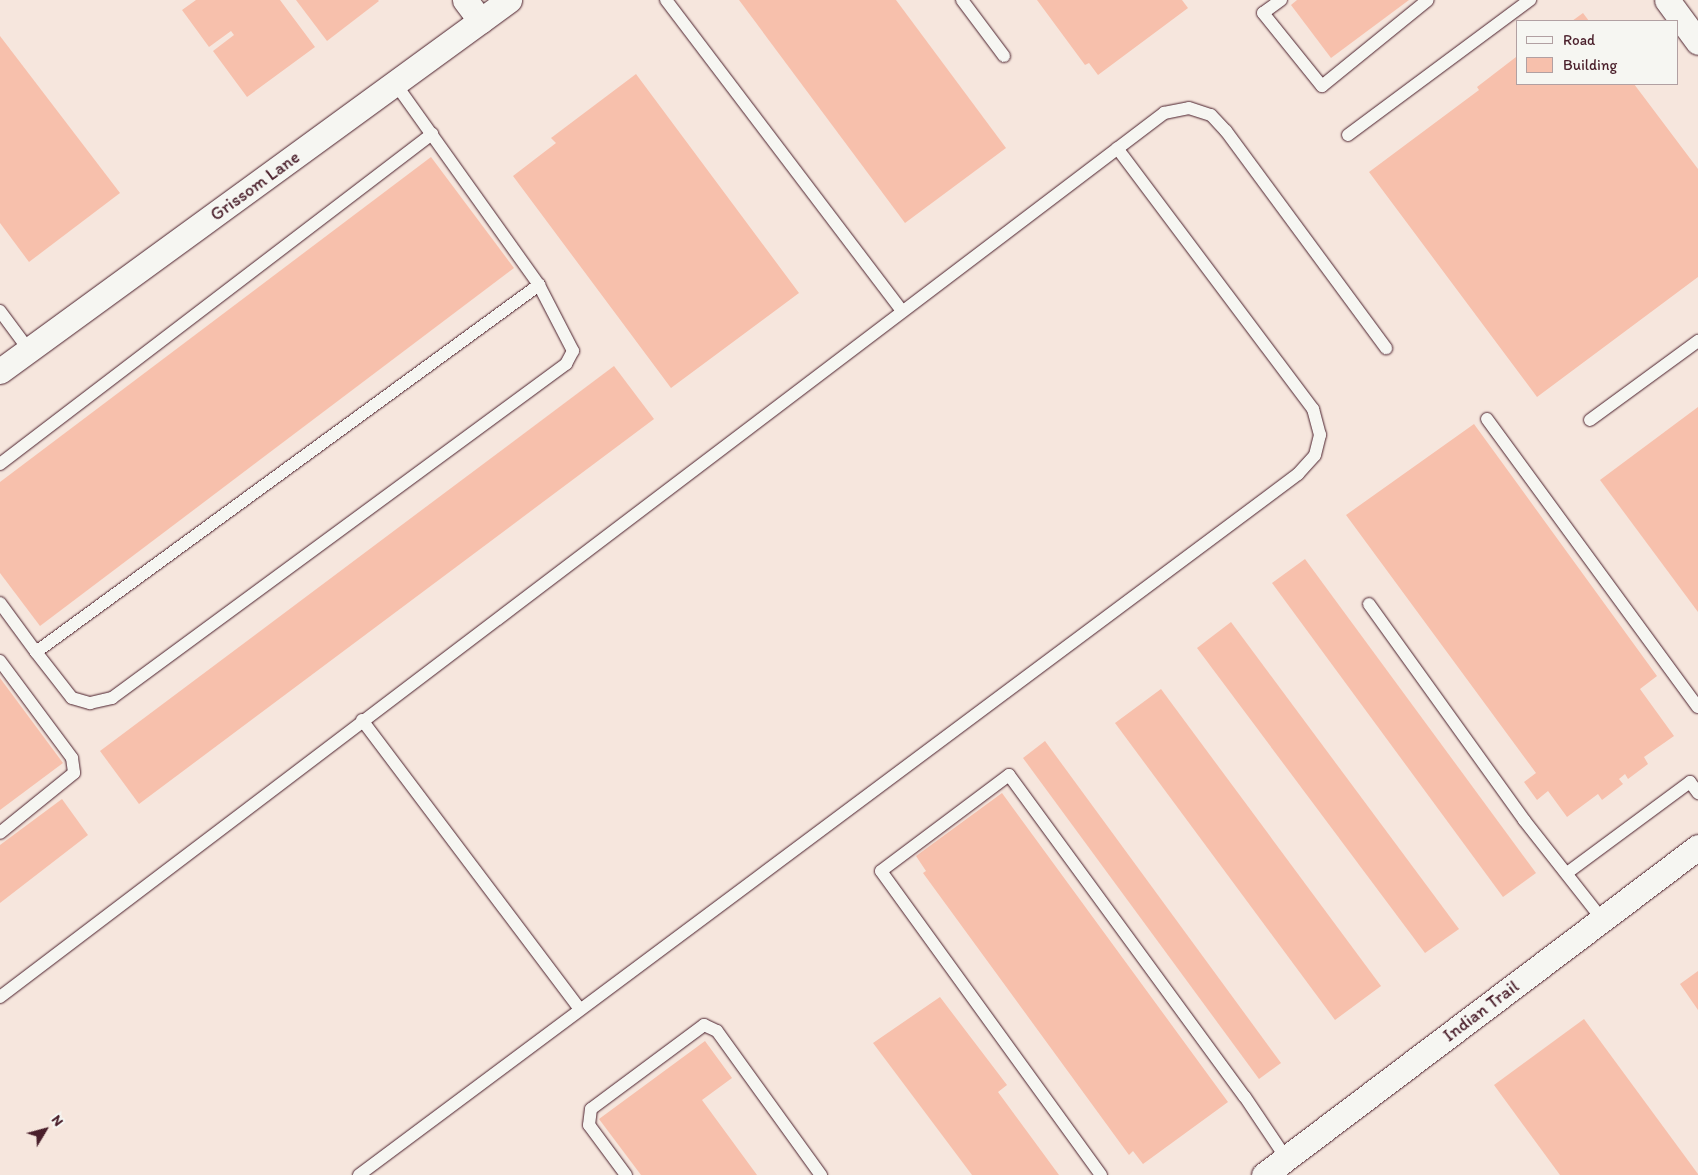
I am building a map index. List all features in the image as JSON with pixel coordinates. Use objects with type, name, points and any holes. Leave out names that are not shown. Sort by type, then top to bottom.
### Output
[{"type":"street","points":[[465,0],[481,21]]},
{"type":"street","name":"Grissom Lane","points":[[0,371],[509,0]]},
{"type":"street","points":[[1667,0],[1698,42]]},
{"type":"street","name":"Indian Trail","points":[[1264,1175],[1698,848]]},
{"type":"lane","points":[[666,0],[901,310]]},
{"type":"lane","points":[[962,0],[1004,56]]},
{"type":"lane","points":[[1281,0],[1263,13],[1322,86],[1428,0]]},
{"type":"lane","points":[[1348,135],[1530,0]]},
{"type":"lane","points":[[0,604],[72,698],[90,703],[112,698],[566,364],[572,351],[539,286],[395,83]]},
{"type":"lane","points":[[0,997],[901,310],[1164,113],[1189,108],[1211,115],[1386,348]]},
{"type":"lane","points":[[0,464],[432,134]]},
{"type":"lane","points":[[359,1175],[1298,474],[1315,455],[1320,435],[1313,409],[1117,148]]},
{"type":"lane","points":[[36,652],[539,286]]},
{"type":"lane","points":[[0,311],[29,350]]},
{"type":"lane","points":[[1590,420],[1698,341]]},
{"type":"lane","points":[[1487,419],[1698,707]]},
{"type":"lane","points":[[1369,604],[1524,820],[1602,919]]},
{"type":"lane","points":[[0,661],[72,758],[74,773],[0,833]]},
{"type":"lane","points":[[362,720],[580,1009]]},
{"type":"lane","points":[[1101,1175],[882,870],[1009,775],[1286,1158]]},
{"type":"lane","points":[[1567,873],[1690,782],[1698,793]]},
{"type":"lane","points":[[626,1175],[589,1125],[591,1109],[704,1025],[716,1031],[820,1175]]},
{"type":"shaded area","points":[[0,0],[1698,0],[1698,1175],[0,1175]]},
{"type":"building","points":[[196,0],[280,0],[315,47],[247,97],[213,51],[234,35],[231,31],[209,47],[182,10]]},
{"type":"building","points":[[296,0],[378,0],[379,1],[327,41]]},
{"type":"building","points":[[739,0],[896,0],[1006,148],[905,223]]},
{"type":"building","points":[[1037,0],[1182,0],[1188,8],[1098,75],[1089,63],[1085,65]]},
{"type":"building","points":[[1297,0],[1409,0],[1331,58],[1291,5]]},
{"type":"building","points":[[1583,13],[1588,20],[1573,20]]},
{"type":"building","points":[[0,36],[120,193],[29,262],[0,223]]},
{"type":"building","points":[[1516,57],[1516,85],[1635,85],[1698,169],[1698,277],[1537,397],[1369,172],[1479,90],[1477,87]]},
{"type":"building","points":[[636,74],[799,293],[671,388],[513,176],[556,143],[551,138]]},
{"type":"building","points":[[431,157],[514,268],[40,626],[0,573],[0,482]]},
{"type":"building","points":[[614,366],[654,419],[139,804],[100,751]]},
{"type":"building","points":[[1698,407],[1698,612],[1600,480]]},
{"type":"building","points":[[1474,424],[1657,676],[1640,689],[1674,736],[1644,757],[1648,764],[1628,779],[1625,774],[1619,779],[1623,784],[1602,800],[1598,794],[1567,817],[1548,791],[1537,800],[1524,782],[1536,773],[1346,515]]},
{"type":"building","points":[[1305,559],[1536,873],[1503,897],[1272,583]]},
{"type":"building","points":[[1231,622],[1459,929],[1425,953],[1197,648]]},
{"type":"building","points":[[0,678],[63,763],[0,810]]},
{"type":"building","points":[[1161,689],[1381,986],[1335,1020],[1115,723]]},
{"type":"building","points":[[1045,741],[1281,1063],[1259,1079],[1023,758]]},
{"type":"building","points":[[1002,793],[1228,1102],[1143,1164],[1133,1151],[1129,1155],[923,873],[926,871],[916,856]]},
{"type":"building","points":[[62,799],[88,835],[0,903],[0,845]]},
{"type":"building","points":[[1698,971],[1698,1010],[1680,984]]},
{"type":"building","points":[[940,997],[1007,1085],[998,1092],[1059,1175],[972,1175],[873,1043]]},
{"type":"building","points":[[1584,1019],[1698,1175],[1560,1175],[1494,1085]]},
{"type":"building","points":[[705,1041],[732,1078],[702,1100],[757,1175],[641,1175],[599,1119]]}]
